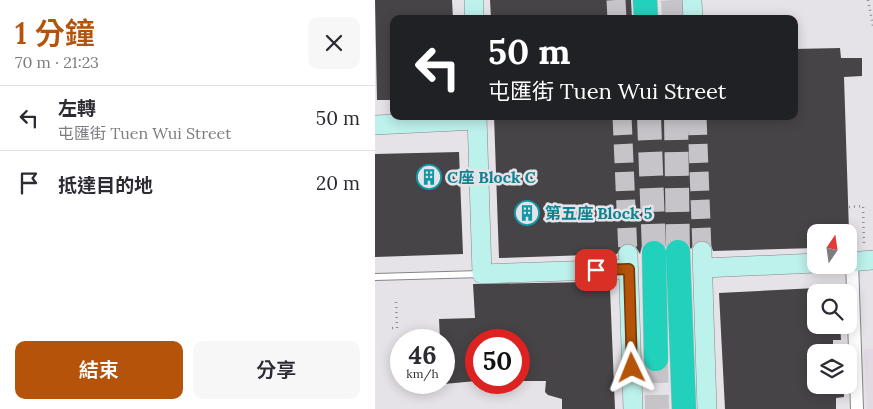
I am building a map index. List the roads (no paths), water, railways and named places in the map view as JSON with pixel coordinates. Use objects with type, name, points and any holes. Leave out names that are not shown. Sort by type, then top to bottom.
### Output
[{"type":"highway","points":[[645,0],[645,15]]},
{"type":"highway","points":[[678,252],[684,409]]},
{"type":"highway","points":[[654,253],[656,360]]},
{"type":"street","points":[[474,0],[474,15]]},
{"type":"street","points":[[693,0],[693,15]]},
{"type":"street","points":[[375,126],[452,120]]},
{"type":"street","points":[[477,120],[482,274],[628,261],[633,409]]},
{"type":"street","points":[[857,409],[859,258]]},
{"type":"street","points":[[707,409],[703,259],[807,263]]},
{"type":"lane","points":[[375,277],[482,274]]},
{"type":"tunnel","points":[[616,0],[617,15]]},
{"type":"tunnel","points":[[673,0],[674,15]]},
{"type":"tunnel","points":[[622,120],[628,254]]},
{"type":"tunnel","points":[[649,120],[654,253]]},
{"type":"tunnel","points":[[676,120],[678,252]]},
{"type":"tunnel","points":[[697,120],[702,251]]},
{"type":"tunnel","points":[[656,359],[657,409]]},
{"type":"place","name":"C座 Block C","points":[[429,177]]},
{"type":"place","name":"第五座 Block 5","points":[[527,213]]}]
